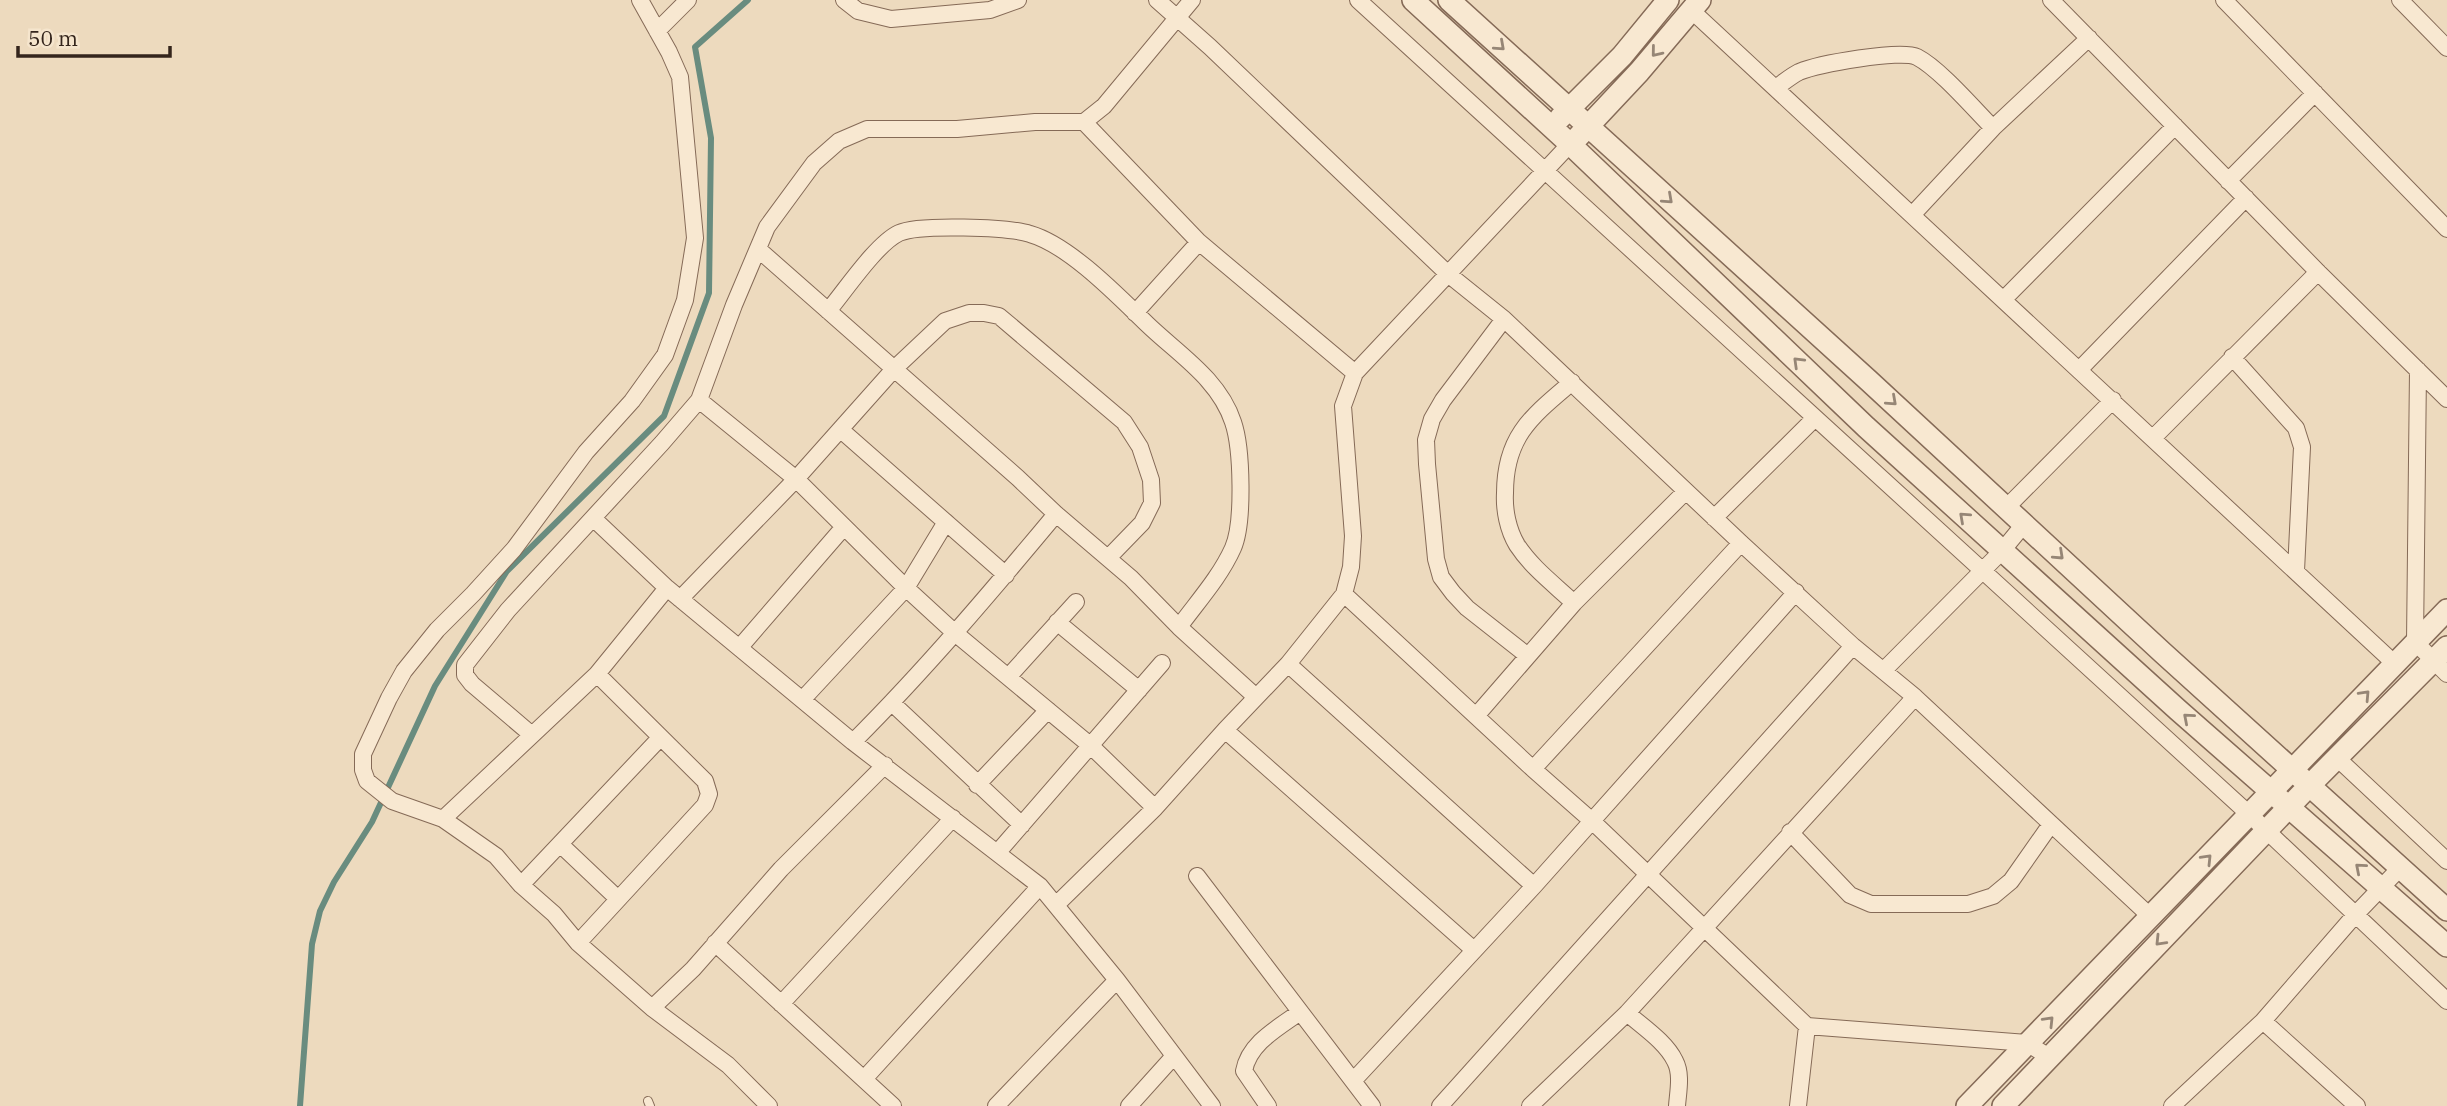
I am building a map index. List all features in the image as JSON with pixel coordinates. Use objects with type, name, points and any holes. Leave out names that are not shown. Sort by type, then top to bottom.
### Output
[{"type":"street","points":[[640,0],[680,77],[695,238],[685,300],[665,355],[632,401],[586,452],[514,549],[437,629],[404,671],[363,754],[363,770],[367,781],[392,801],[443,819],[496,856],[521,885],[554,914],[578,943],[652,1008],[728,1065],[769,1106]]},
{"type":"street","points":[[657,31],[688,0]]},
{"type":"street","points":[[844,0],[858,11],[891,19],[990,10],[1018,0]]},
{"type":"street","points":[[1157,0],[1448,274],[1503,319],[1572,382],[1685,492],[1853,646],[1915,697],[2151,917]]},
{"type":"street","points":[[532,735],[472,684],[466,675],[465,665],[508,610],[699,400],[767,227],[814,163],[839,141],[867,129],[957,129],[1035,122],[1084,122],[1104,106],[1192,0]]},
{"type":"street","points":[[1358,0],[2250,815],[2447,1000]]},
{"type":"street","points":[[1413,0],[1570,144],[1866,427],[2271,792],[2447,946]]},
{"type":"street","points":[[1450,0],[2447,910]]},
{"type":"street","points":[[1550,126],[1570,110],[1622,55],[1668,0]]},
{"type":"street","points":[[2052,0],[2318,272],[2447,399]]},
{"type":"street","points":[[2224,0],[2447,229]]},
{"type":"street","points":[[2400,0],[2447,47]]},
{"type":"street","points":[[1057,904],[1155,808],[1289,664],[1344,594],[1351,567],[1353,536],[1343,406],[1355,373],[1570,144],[1589,128],[1695,5],[1776,87],[2394,663]]},
{"type":"street","points":[[1913,215],[1993,128],[2089,38]]},
{"type":"street","points":[[1776,87],[1798,73],[1818,66],[1895,54],[1915,56],[1930,66],[1993,128]]},
{"type":"street","points":[[2228,181],[2315,93]]},
{"type":"street","points":[[1084,122],[1199,242],[1355,373]]},
{"type":"street","points":[[2004,299],[2175,126]]},
{"type":"street","points":[[2080,369],[2246,198]]},
{"type":"street","points":[[828,311],[886,241],[900,232],[942,229],[986,229],[1031,234],[1065,253],[1114,292],[1188,359],[1219,394],[1233,421],[1239,447],[1240,506],[1235,545],[1223,568],[1179,626]]},
{"type":"street","points":[[1135,313],[1199,242]]},
{"type":"street","points":[[758,249],[1108,557],[1256,697]]},
{"type":"street","points":[[2153,438],[2318,272]]},
{"type":"street","points":[[443,819],[597,674],[673,594],[796,479],[894,369],[945,321],[969,313],[999,316],[1124,422],[1140,447],[1152,480],[1152,503],[1142,523],[1108,557]]},
{"type":"street","points":[[1503,319],[1432,419],[1426,440],[1427,464],[1436,559],[1441,577],[1467,608],[1528,656]]},
{"type":"street","points":[[2232,357],[2296,428],[2302,447],[2296,571]]},
{"type":"street","points":[[2416,642],[2418,370]]},
{"type":"street","points":[[1572,382],[1538,412],[1509,452],[1504,500],[1508,523],[1516,543],[1531,563],[1574,603]]},
{"type":"street","points":[[699,400],[796,479],[843,528],[955,633],[1091,746],[1155,808]]},
{"type":"street","points":[[2007,507],[2113,400]]},
{"type":"street","points":[[1714,518],[1815,418]]},
{"type":"street","points":[[841,430],[1006,575]]},
{"type":"street","points":[[1476,716],[1574,603],[1685,492]]},
{"type":"street","points":[[853,742],[955,633],[1056,514]]},
{"type":"street","points":[[593,518],[673,594],[853,742],[1041,886],[1117,980],[1212,1106]]},
{"type":"street","points":[[802,700],[906,588],[946,522]]},
{"type":"street","points":[[1884,670],[2002,551],[2025,523]]},
{"type":"street","points":[[740,647],[843,528]]},
{"type":"street","points":[[1533,769],[1741,543]]},
{"type":"street","points":[[1353,1080],[1534,886],[1796,592]]},
{"type":"street","points":[[1344,594],[1592,821],[1807,1026],[2027,1043],[2049,1057]]},
{"type":"street","points":[[1009,676],[1076,602]]},
{"type":"street","points":[[1967,1106],[2447,610]]},
{"type":"street","points":[[1057,622],[1139,690]]},
{"type":"street","points":[[2003,1106],[2309,786],[2443,660],[2416,642]]},
{"type":"street","points":[[1440,1106],[1853,646]]},
{"type":"street","points":[[998,852],[1162,663]]},
{"type":"street","points":[[1289,664],[1534,886]]},
{"type":"street","points":[[578,943],[705,806],[709,794],[705,780],[597,674]]},
{"type":"street","points":[[1531,1106],[1627,1013],[1915,697]]},
{"type":"street","points":[[892,703],[1022,825]]},
{"type":"street","points":[[977,785],[1048,709]]},
{"type":"street","points":[[1225,730],[1474,950]]},
{"type":"street","points":[[521,885],[660,738]]},
{"type":"street","points":[[2337,758],[2447,861]]},
{"type":"street","points":[[652,1008],[693,970],[781,869],[885,765]]},
{"type":"street","points":[[781,1003],[953,818]]},
{"type":"street","points":[[1790,832],[1850,895],[1871,904],[1968,904],[1993,896],[2011,881],[2051,824]]},
{"type":"street","points":[[560,844],[617,898]]},
{"type":"street","points":[[2175,1105],[2263,1021],[2400,868]]},
{"type":"street","points":[[1198,876],[1372,1106]]},
{"type":"street","points":[[864,1079],[1041,886]]},
{"type":"street","points":[[715,943],[893,1106]]},
{"type":"street","points":[[996,1106],[1117,980]]},
{"type":"street","points":[[1268,1106],[1244,1071],[1247,1058],[1254,1048],[1300,1012]]},
{"type":"street","points":[[1627,1013],[1666,1048],[1676,1062],[1679,1080],[1677,1106]]},
{"type":"street","points":[[2263,1021],[2357,1106]]},
{"type":"street","points":[[1798,1106],[1807,1026]]},
{"type":"street","points":[[1129,1106],[1174,1056]]},
{"type":"waterway","points":[[300,1106],[312,944],[320,911],[334,882],[372,822],[435,686],[507,571],[664,416],[709,293],[711,138],[695,47],[748,0]]}]
